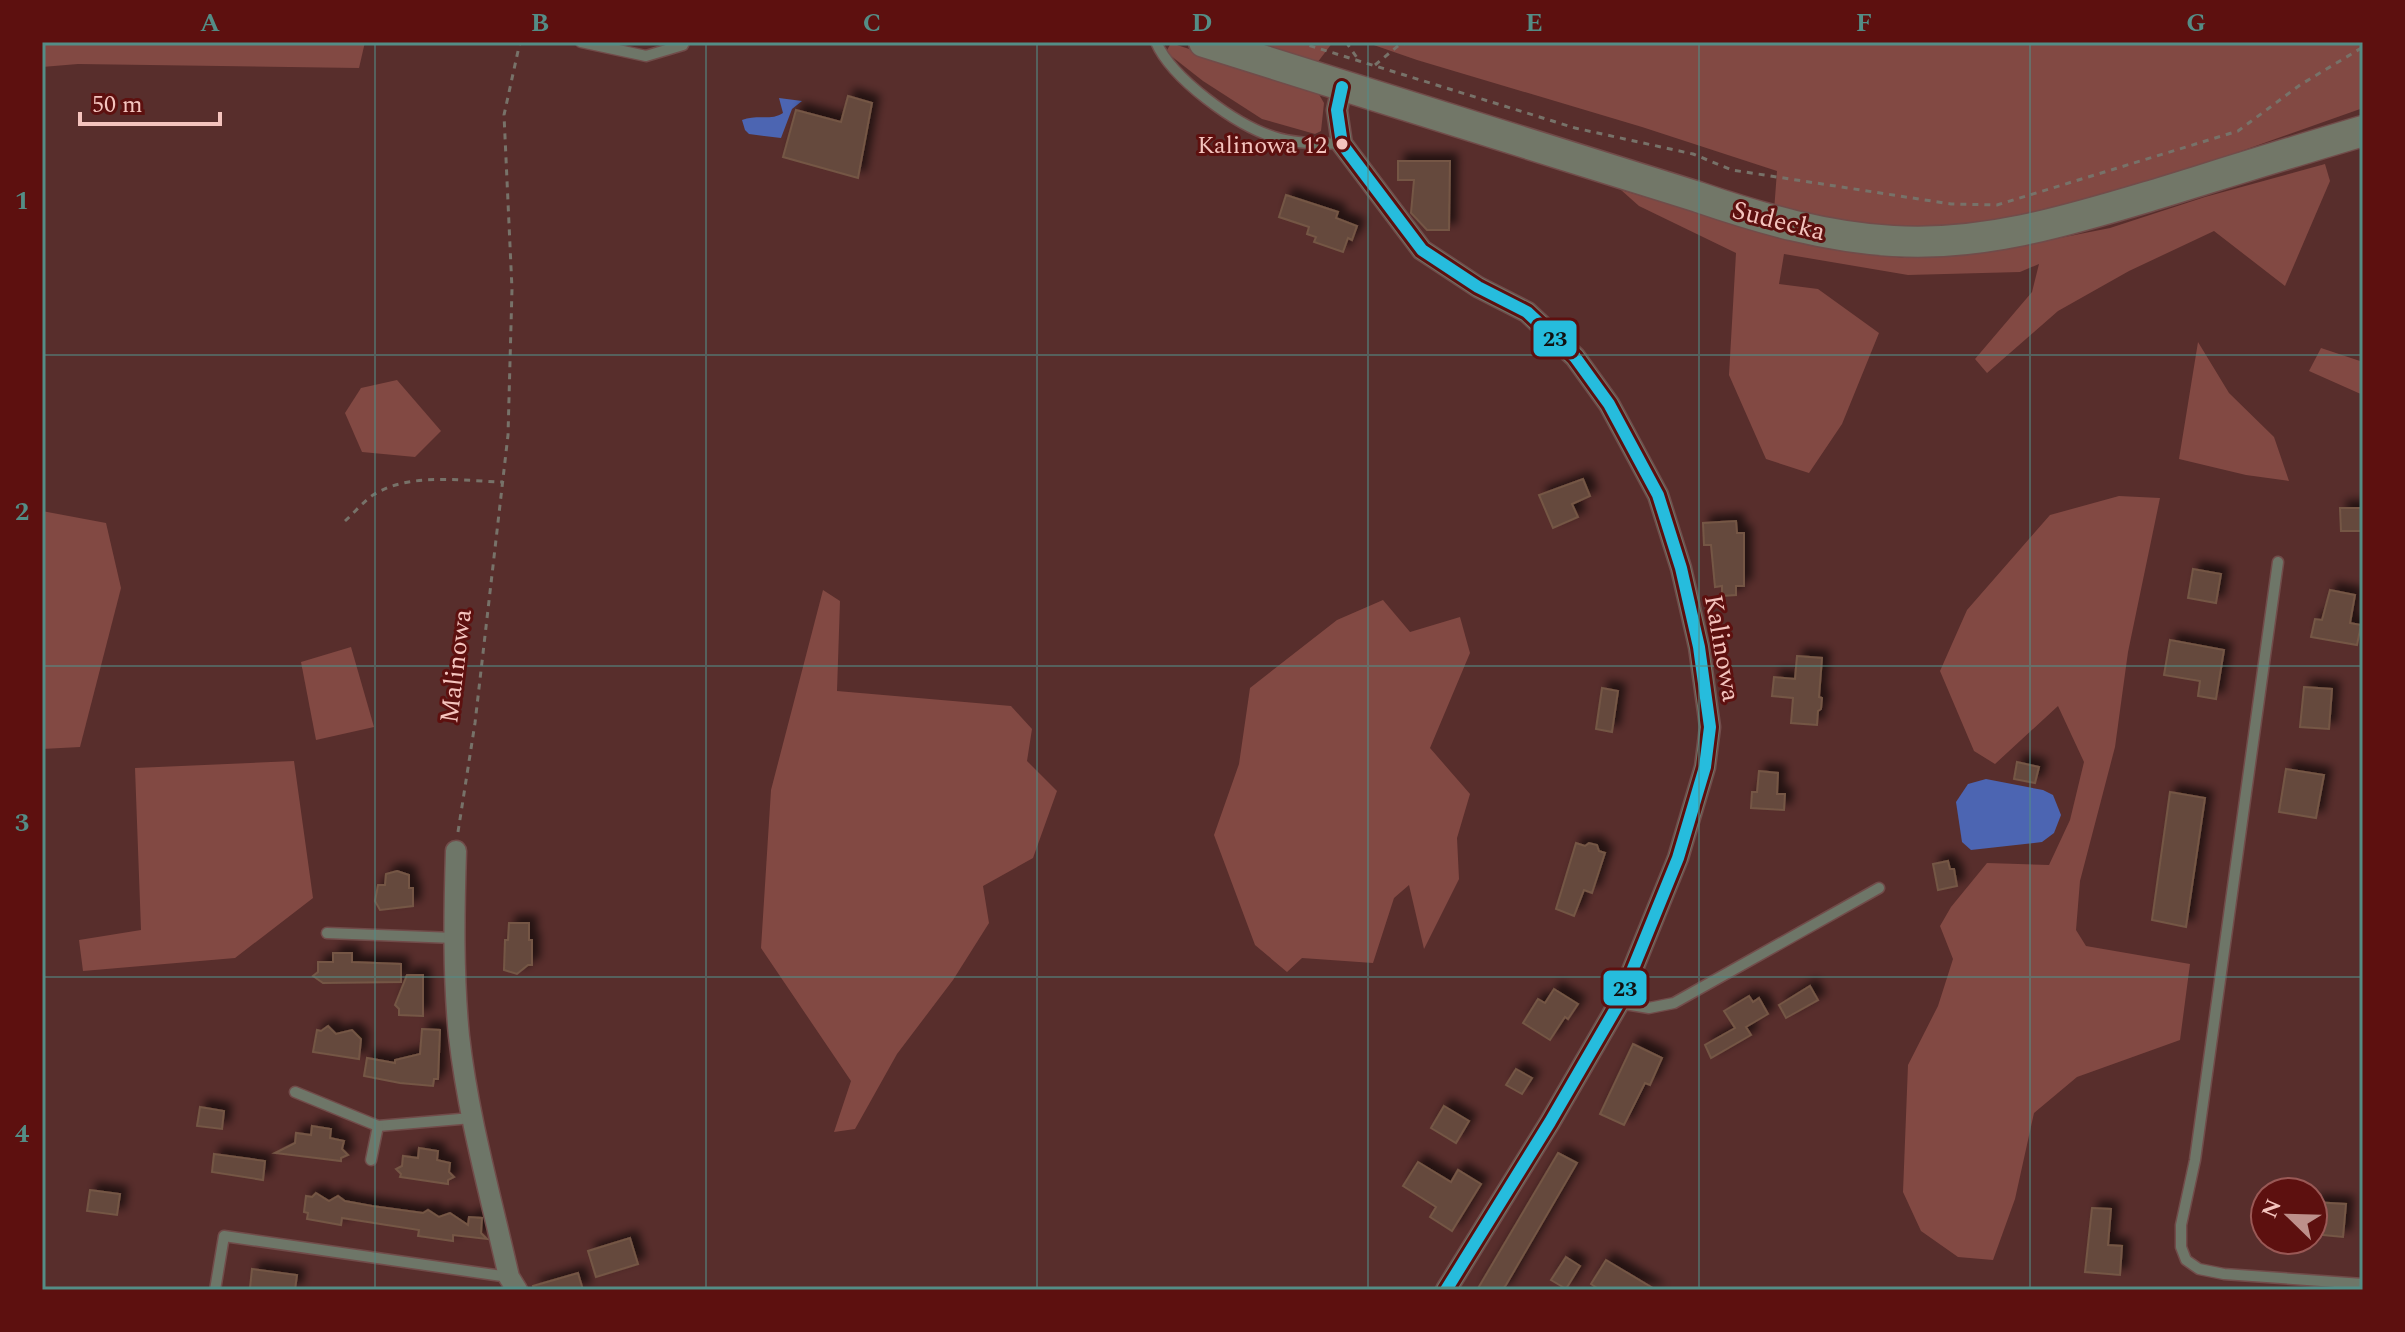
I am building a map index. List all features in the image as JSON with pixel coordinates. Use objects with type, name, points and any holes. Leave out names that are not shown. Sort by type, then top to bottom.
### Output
[{"type":"main road","name":"Sudecka","points":[[1204,42],[1761,219],[1833,234],[1894,242],[1970,239],[2047,227],[2363,131]]},
{"type":"street","points":[[1342,87],[1337,110],[1342,144]]},
{"type":"street","name":"Kalinowa","points":[[1342,144],[1422,250],[1478,287],[1527,312],[1575,357],[1609,404],[1651,482],[1674,544],[1699,647],[1710,727],[1705,767],[1678,858],[1619,1003],[1446,1290]]},
{"type":"street","points":[[456,851],[454,938],[459,1037],[472,1118],[513,1283]]},
{"type":"lane","points":[[581,42],[646,56],[683,45],[684,42]]},
{"type":"lane","points":[[1156,42],[1162,56],[1175,71],[1253,128],[1288,140],[1342,144]]},
{"type":"lane","points":[[2278,562],[2197,1146],[2181,1225],[2181,1247],[2186,1260],[2199,1269],[2224,1274],[2363,1284]]},
{"type":"lane","points":[[1619,1003],[1649,1008],[1674,1003],[1879,888]]},
{"type":"lane","points":[[327,933],[454,938]]},
{"type":"lane","points":[[295,1092],[378,1126],[472,1118]]},
{"type":"lane","points":[[371,1160],[378,1126]]},
{"type":"lane","points":[[215,1290],[224,1236],[513,1283]]},
{"type":"path","name":"Malinowa","points":[[456,851],[475,723],[508,435],[512,289],[504,115],[520,42]]},
{"type":"path","points":[[1298,42],[1575,128],[1693,154],[1732,170],[1951,204],[1997,205],[2238,131],[2300,85],[2363,47]]},
{"type":"path","points":[[1346,42],[1360,62]]},
{"type":"path","points":[[1374,66],[1399,45],[1411,42]]},
{"type":"path","points":[[345,521],[372,496],[398,483],[436,480],[503,482]]},
{"type":"shaded area","points":[[42,42],[365,42],[359,68],[78,64],[42,67]]},
{"type":"shaded area","points":[[1251,42],[1333,42],[1317,63]]},
{"type":"shaded area","points":[[1365,42],[2363,42],[2363,108],[2055,217],[1836,236],[1774,211],[1777,171]]},
{"type":"shaded area","points":[[1171,43],[1317,91],[1324,103],[1321,131],[1315,134],[1262,119],[1203,81],[1166,52]]},
{"type":"shaded area","points":[[2325,164],[2330,181],[2285,286],[2214,231],[2129,271],[2058,311],[1987,373],[1975,359],[2032,292],[2039,264],[2020,272],[1908,275],[1784,254],[1779,284],[1818,289],[1879,333],[1842,424],[1809,473],[1766,459],[1729,375],[1736,253],[1639,206],[1621,190],[1790,240],[1903,258],[1999,250],[2110,228],[2205,197]]},
{"type":"shaded area","points":[[2198,342],[2229,393],[2274,437],[2289,481],[2246,475],[2179,459]]},
{"type":"shaded area","points":[[2321,348],[2363,362],[2363,395],[2309,371]]},
{"type":"shaded area","points":[[397,380],[441,431],[415,457],[362,452],[345,413],[361,388]]},
{"type":"shaded area","points":[[2119,496],[2160,498],[2128,652],[2115,747],[2080,881],[2076,930],[2086,946],[2190,964],[2180,1040],[2077,1077],[2034,1113],[2015,1199],[1993,1260],[1958,1257],[1921,1231],[1903,1192],[1908,1065],[1938,1006],[1953,959],[1940,926],[1951,907],[1987,863],[2049,865],[2070,820],[2084,762],[2058,706],[1995,764],[1974,751],[1940,671],[1967,610],[2050,515]]},
{"type":"shaded area","points":[[42,511],[106,523],[121,588],[80,747],[42,749]]},
{"type":"shaded area","points":[[823,590],[840,601],[837,691],[1011,706],[1032,729],[1027,761],[1057,791],[1033,858],[983,886],[989,923],[953,980],[897,1054],[855,1129],[834,1132],[851,1081],[761,948],[771,790]]},
{"type":"shaded area","points":[[1383,600],[1410,632],[1460,617],[1470,653],[1430,748],[1470,794],[1457,838],[1459,879],[1424,949],[1409,885],[1394,898],[1373,963],[1302,958],[1287,972],[1255,945],[1214,835],[1239,764],[1250,688],[1337,620]]},
{"type":"shaded area","points":[[351,647],[374,727],[316,740],[301,662]]},
{"type":"shaded area","points":[[294,761],[313,898],[235,958],[83,971],[79,940],[141,930],[135,768]]},
{"type":"water","points":[[779,98],[802,101],[792,109],[781,138],[749,134],[742,120],[774,117],[783,113]]},
{"type":"water","points":[[1986,779],[2043,790],[2053,795],[2061,815],[2054,833],[2042,842],[1971,850],[1962,842],[1956,802],[1968,784]]},
{"type":"building","points":[[848,96],[872,103],[858,178],[783,157],[796,110],[841,122]]},
{"type":"building","points":[[1398,161],[1450,161],[1449,230],[1427,230],[1411,213],[1414,180],[1398,180]]},
{"type":"building","points":[[1286,195],[1338,212],[1336,218],[1357,226],[1343,252],[1314,242],[1316,237],[1307,234],[1309,227],[1279,217]]},
{"type":"building","points":[[1583,479],[1590,496],[1572,504],[1578,517],[1553,528],[1539,495]]},
{"type":"building","points":[[2340,508],[2363,508],[2363,531],[2341,531]]},
{"type":"building","points":[[1736,521],[1737,533],[1744,533],[1744,586],[1736,586],[1736,595],[1722,596],[1722,586],[1715,587],[1711,545],[1704,545],[1703,523]]},
{"type":"building","points":[[2193,569],[2221,574],[2216,603],[2188,598]]},
{"type":"building","points":[[2330,590],[2355,595],[2350,623],[2361,625],[2357,645],[2311,637],[2315,619],[2322,620]]},
{"type":"building","points":[[2170,640],[2224,650],[2216,699],[2198,696],[2200,681],[2164,675]]},
{"type":"building","points":[[1797,656],[1822,658],[1819,697],[1822,698],[1817,725],[1791,723],[1793,698],[1772,696],[1774,677],[1795,679]]},
{"type":"building","points":[[2304,687],[2332,689],[2329,729],[2300,727]]},
{"type":"building","points":[[1602,688],[1618,691],[1612,732],[1596,729]]},
{"type":"building","points":[[2017,762],[2039,767],[2035,783],[2014,779]]},
{"type":"building","points":[[2286,769],[2324,775],[2316,818],[2279,812]]},
{"type":"building","points":[[1759,771],[1778,773],[1777,794],[1785,794],[1784,810],[1751,808],[1752,792],[1757,792]]},
{"type":"building","points":[[2170,792],[2205,798],[2186,927],[2152,920]]},
{"type":"building","points":[[1576,843],[1597,845],[1599,851],[1605,853],[1592,893],[1584,890],[1574,916],[1556,909]]},
{"type":"building","points":[[1948,861],[1950,869],[1954,869],[1957,886],[1938,890],[1933,864]]},
{"type":"building","points":[[397,871],[409,875],[413,906],[380,910],[375,901],[378,885],[385,885],[386,874]]},
{"type":"building","points":[[509,923],[529,923],[529,940],[532,940],[532,965],[517,974],[504,970]]},
{"type":"building","points":[[333,953],[352,953],[352,962],[401,964],[401,982],[323,983],[313,976],[318,972],[318,962],[333,962]]},
{"type":"building","points":[[407,975],[423,975],[423,1016],[399,1015],[395,1005]]},
{"type":"building","points":[[1810,986],[1818,1000],[1786,1018],[1779,1005]]},
{"type":"building","points":[[1554,989],[1578,1004],[1550,1040],[1523,1023],[1538,999],[1545,1003]]},
{"type":"building","points":[[1749,996],[1753,1002],[1759,998],[1768,1014],[1746,1027],[1751,1035],[1711,1058],[1705,1045],[1735,1028],[1724,1011]]},
{"type":"building","points":[[328,1026],[336,1034],[352,1030],[361,1039],[359,1059],[313,1052],[317,1030]]},
{"type":"building","points":[[422,1029],[440,1030],[438,1079],[434,1079],[433,1086],[364,1076],[367,1058],[395,1063],[395,1060],[420,1054]]},
{"type":"building","points":[[1633,1044],[1662,1058],[1650,1085],[1645,1083],[1624,1125],[1600,1114]]},
{"type":"building","points":[[1516,1069],[1532,1078],[1522,1094],[1506,1085]]},
{"type":"building","points":[[1444,1106],[1469,1121],[1456,1143],[1431,1128]]},
{"type":"building","points":[[200,1107],[224,1111],[222,1129],[197,1126]]},
{"type":"building","points":[[312,1126],[331,1129],[330,1138],[344,1141],[342,1149],[348,1155],[341,1161],[275,1153],[295,1143],[296,1133],[311,1135]]},
{"type":"building","points":[[419,1148],[438,1151],[437,1160],[450,1163],[449,1172],[454,1177],[448,1180],[448,1184],[400,1177],[396,1169],[402,1166],[403,1156],[418,1158]]},
{"type":"building","points":[[1558,1153],[1577,1163],[1506,1285],[1502,1290],[1477,1290]]},
{"type":"building","points":[[214,1154],[265,1161],[263,1180],[212,1172]]},
{"type":"building","points":[[1418,1162],[1451,1182],[1458,1170],[1481,1184],[1452,1231],[1430,1217],[1436,1207],[1403,1186]]},
{"type":"building","points":[[90,1190],[120,1194],[117,1215],[87,1211]]},
{"type":"building","points":[[316,1193],[329,1201],[338,1196],[345,1201],[372,1206],[423,1213],[428,1210],[439,1217],[450,1213],[468,1225],[469,1217],[482,1218],[481,1233],[487,1239],[453,1235],[453,1241],[418,1236],[419,1230],[342,1218],[341,1225],[307,1219],[308,1213],[304,1212],[306,1196],[312,1197]]},
{"type":"building","points":[[2329,1203],[2346,1204],[2343,1237],[2329,1236]]},
{"type":"building","points":[[2092,1208],[2111,1209],[2108,1245],[2122,1246],[2120,1275],[2085,1272]]},
{"type":"building","points":[[630,1238],[638,1264],[596,1277],[588,1251]]},
{"type":"building","points":[[1566,1257],[1580,1266],[1566,1289],[1551,1280]]},
{"type":"building","points":[[1606,1260],[1656,1290],[1600,1290],[1591,1284]]},
{"type":"building","points":[[252,1269],[297,1275],[295,1290],[250,1288]]},
{"type":"building","points":[[578,1273],[583,1290],[534,1290],[533,1286]]},
{"type":"transit line","name":"23","points":[[1342,87],[1337,110],[1342,144],[1422,250],[1478,287],[1527,312],[1575,357],[1609,404],[1658,495],[1681,568],[1699,647],[1710,727],[1705,767],[1678,858],[1619,1003],[1446,1290]]},
{"type":"place","name":"Kalinowa 12","points":[[1342,144]]}]
